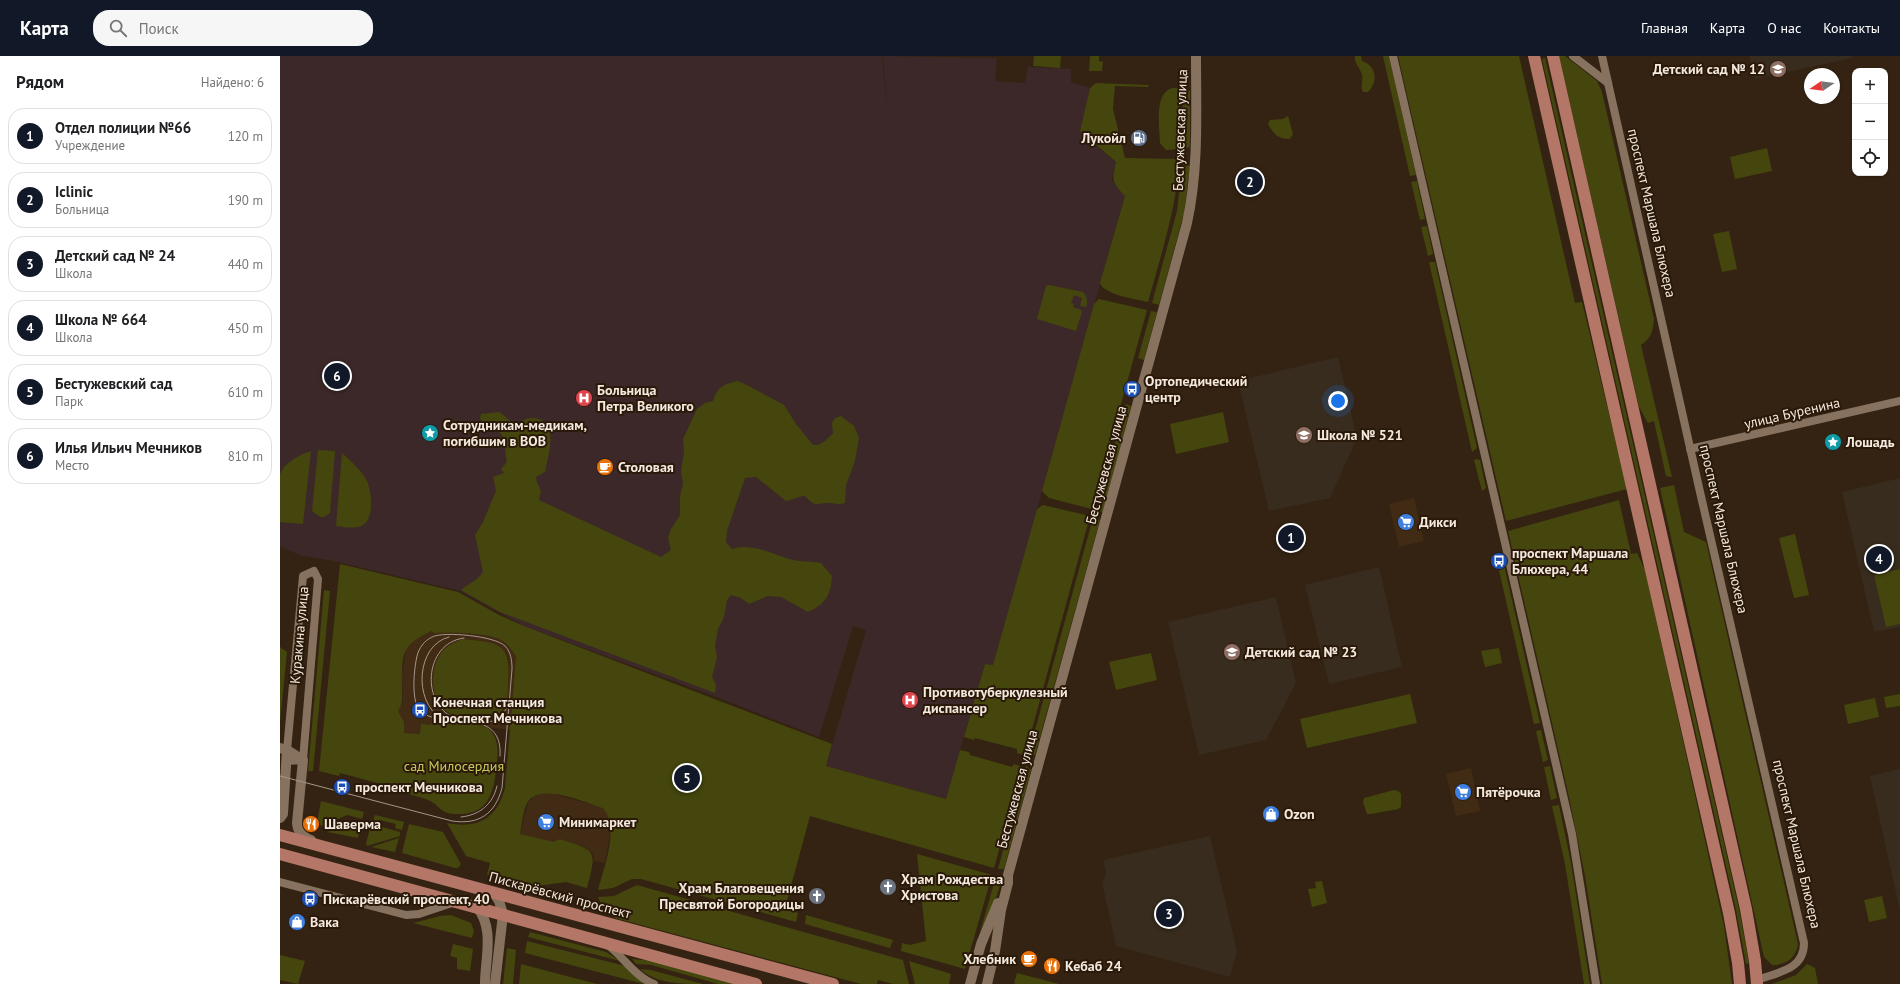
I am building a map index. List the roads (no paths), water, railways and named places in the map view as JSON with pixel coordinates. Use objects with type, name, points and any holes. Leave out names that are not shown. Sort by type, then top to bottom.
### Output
[{"type":"main road","points":[[1534,56],[1729,913],[1740,982],[1757,982],[1756,961],[1746,909],[1553,56]]},
{"type":"main road","name":"Пискарёвский проспект","points":[[280,835],[833,984]]},
{"type":"main road","points":[[280,854],[756,984]]},
{"type":"street","name":"Бестужевская улица","points":[[987,984],[995,951],[1008,876],[1187,223],[1192,199],[1195,169],[1196,56]]},
{"type":"street","points":[[1393,56],[1572,834],[1596,984]]},
{"type":"street","points":[[1573,56],[1608,83]]},
{"type":"street","name":"проспект Маршала Блюхера","points":[[1602,56],[1690,449],[1804,943],[1804,952],[1799,962],[1791,968],[1757,982]]},
{"type":"street","name":"улица Буренина","points":[[1690,449],[1900,401]]},
{"type":"street","name":"Куракина улица","points":[[280,818],[283,814],[283,760],[303,576],[314,571],[318,579],[297,818],[298,830],[302,836],[323,846]]},
{"type":"street","points":[[284,749],[303,760]]},
{"type":"street","points":[[283,760],[303,760]]},
{"type":"street","name":"Бестужевская улица","points":[[970,984],[981,944],[998,902],[1004,882],[1008,876]]},
{"type":"street","points":[[280,882],[406,915],[419,914],[457,902]]},
{"type":"street","points":[[494,893],[499,901],[503,914],[495,984]]},
{"type":"street","points":[[477,907],[484,916],[487,926],[485,984]]},
{"type":"street","points":[[604,942],[621,956],[645,981],[654,984]]},
{"type":"tram line","points":[[280,776],[452,821],[462,822],[478,819],[484,816],[495,805],[502,788],[512,669],[510,654],[507,648],[499,642],[481,637],[447,634],[432,637],[424,643],[418,653],[414,676],[416,705],[419,710],[433,718],[456,722],[479,723],[488,722],[500,717],[509,702]]},
{"type":"tram line","points":[[441,718],[432,710],[426,700],[422,674],[430,651],[438,642],[449,637]]},
{"type":"tram line","points":[[457,719],[445,712],[437,702],[432,689],[431,676],[434,663],[440,651],[450,642],[464,638]]},
{"type":"tram line","points":[[481,724],[494,732],[500,745],[500,756]]},
{"type":"tram line","points":[[461,817],[474,814],[485,808],[492,798],[497,786]]},
{"type":"place","name":"Детский сад № 12","points":[[1778,69]]},
{"type":"place","name":"Лукойл","points":[[1139,138]]},
{"type":"place","name":"Iclinic","points":[[1250,182]]},
{"type":"place","name":"Илья Ильич Мечников","points":[[337,376]]},
{"type":"place","name":"Ортопедический центр","points":[[1132,389]]},
{"type":"place","name":"Больница Петра Великого","points":[[584,398]]},
{"type":"place","name":"Сотрудникам-медикам, погибшим в ВОВ","points":[[430,433]]},
{"type":"place","name":"Школа № 521","points":[[1304,435]]},
{"type":"place","name":"Лошадь","points":[[1833,442]]},
{"type":"place","name":"Столовая","points":[[605,467]]},
{"type":"place","name":"Дикси","points":[[1406,522]]},
{"type":"place","name":"Отдел полиции №66","points":[[1291,538]]},
{"type":"place","name":"Школа № 664","points":[[1879,559]]},
{"type":"place","name":"проспект Маршала Блюхера, 44","points":[[1499,561]]},
{"type":"place","name":"Детский сад № 23","points":[[1232,652]]},
{"type":"place","name":"Противотуберкулезный диспансер","points":[[910,700]]},
{"type":"place","name":"Конечная станция Проспект Мечникова","points":[[420,710]]},
{"type":"place","name":"Бестужевский сад","points":[[687,778]]},
{"type":"place","name":"проспект Мечникова","points":[[342,787]]},
{"type":"place","name":"Пятёрочка","points":[[1463,792]]},
{"type":"place","name":"Ozon","points":[[1271,814]]},
{"type":"place","name":"Минимаркет","points":[[546,822]]},
{"type":"place","name":"Шаверма","points":[[311,824]]},
{"type":"place","name":"Храм Рождества Христова","points":[[888,887]]},
{"type":"place","name":"Храм Благовещения Пресвятой Богородицы","points":[[817,896]]},
{"type":"place","name":"Пискарёвский проспект, 40","points":[[310,899]]},
{"type":"place","name":"Детский сад № 24","points":[[1169,914]]},
{"type":"place","name":"Вака","points":[[297,922]]},
{"type":"place","name":"Хлебник","points":[[1029,959]]},
{"type":"place","name":"Кебаб 24","points":[[1052,966]]},
{"type":"park label","name":"сад Милосердия","points":[[454,766]]}]
